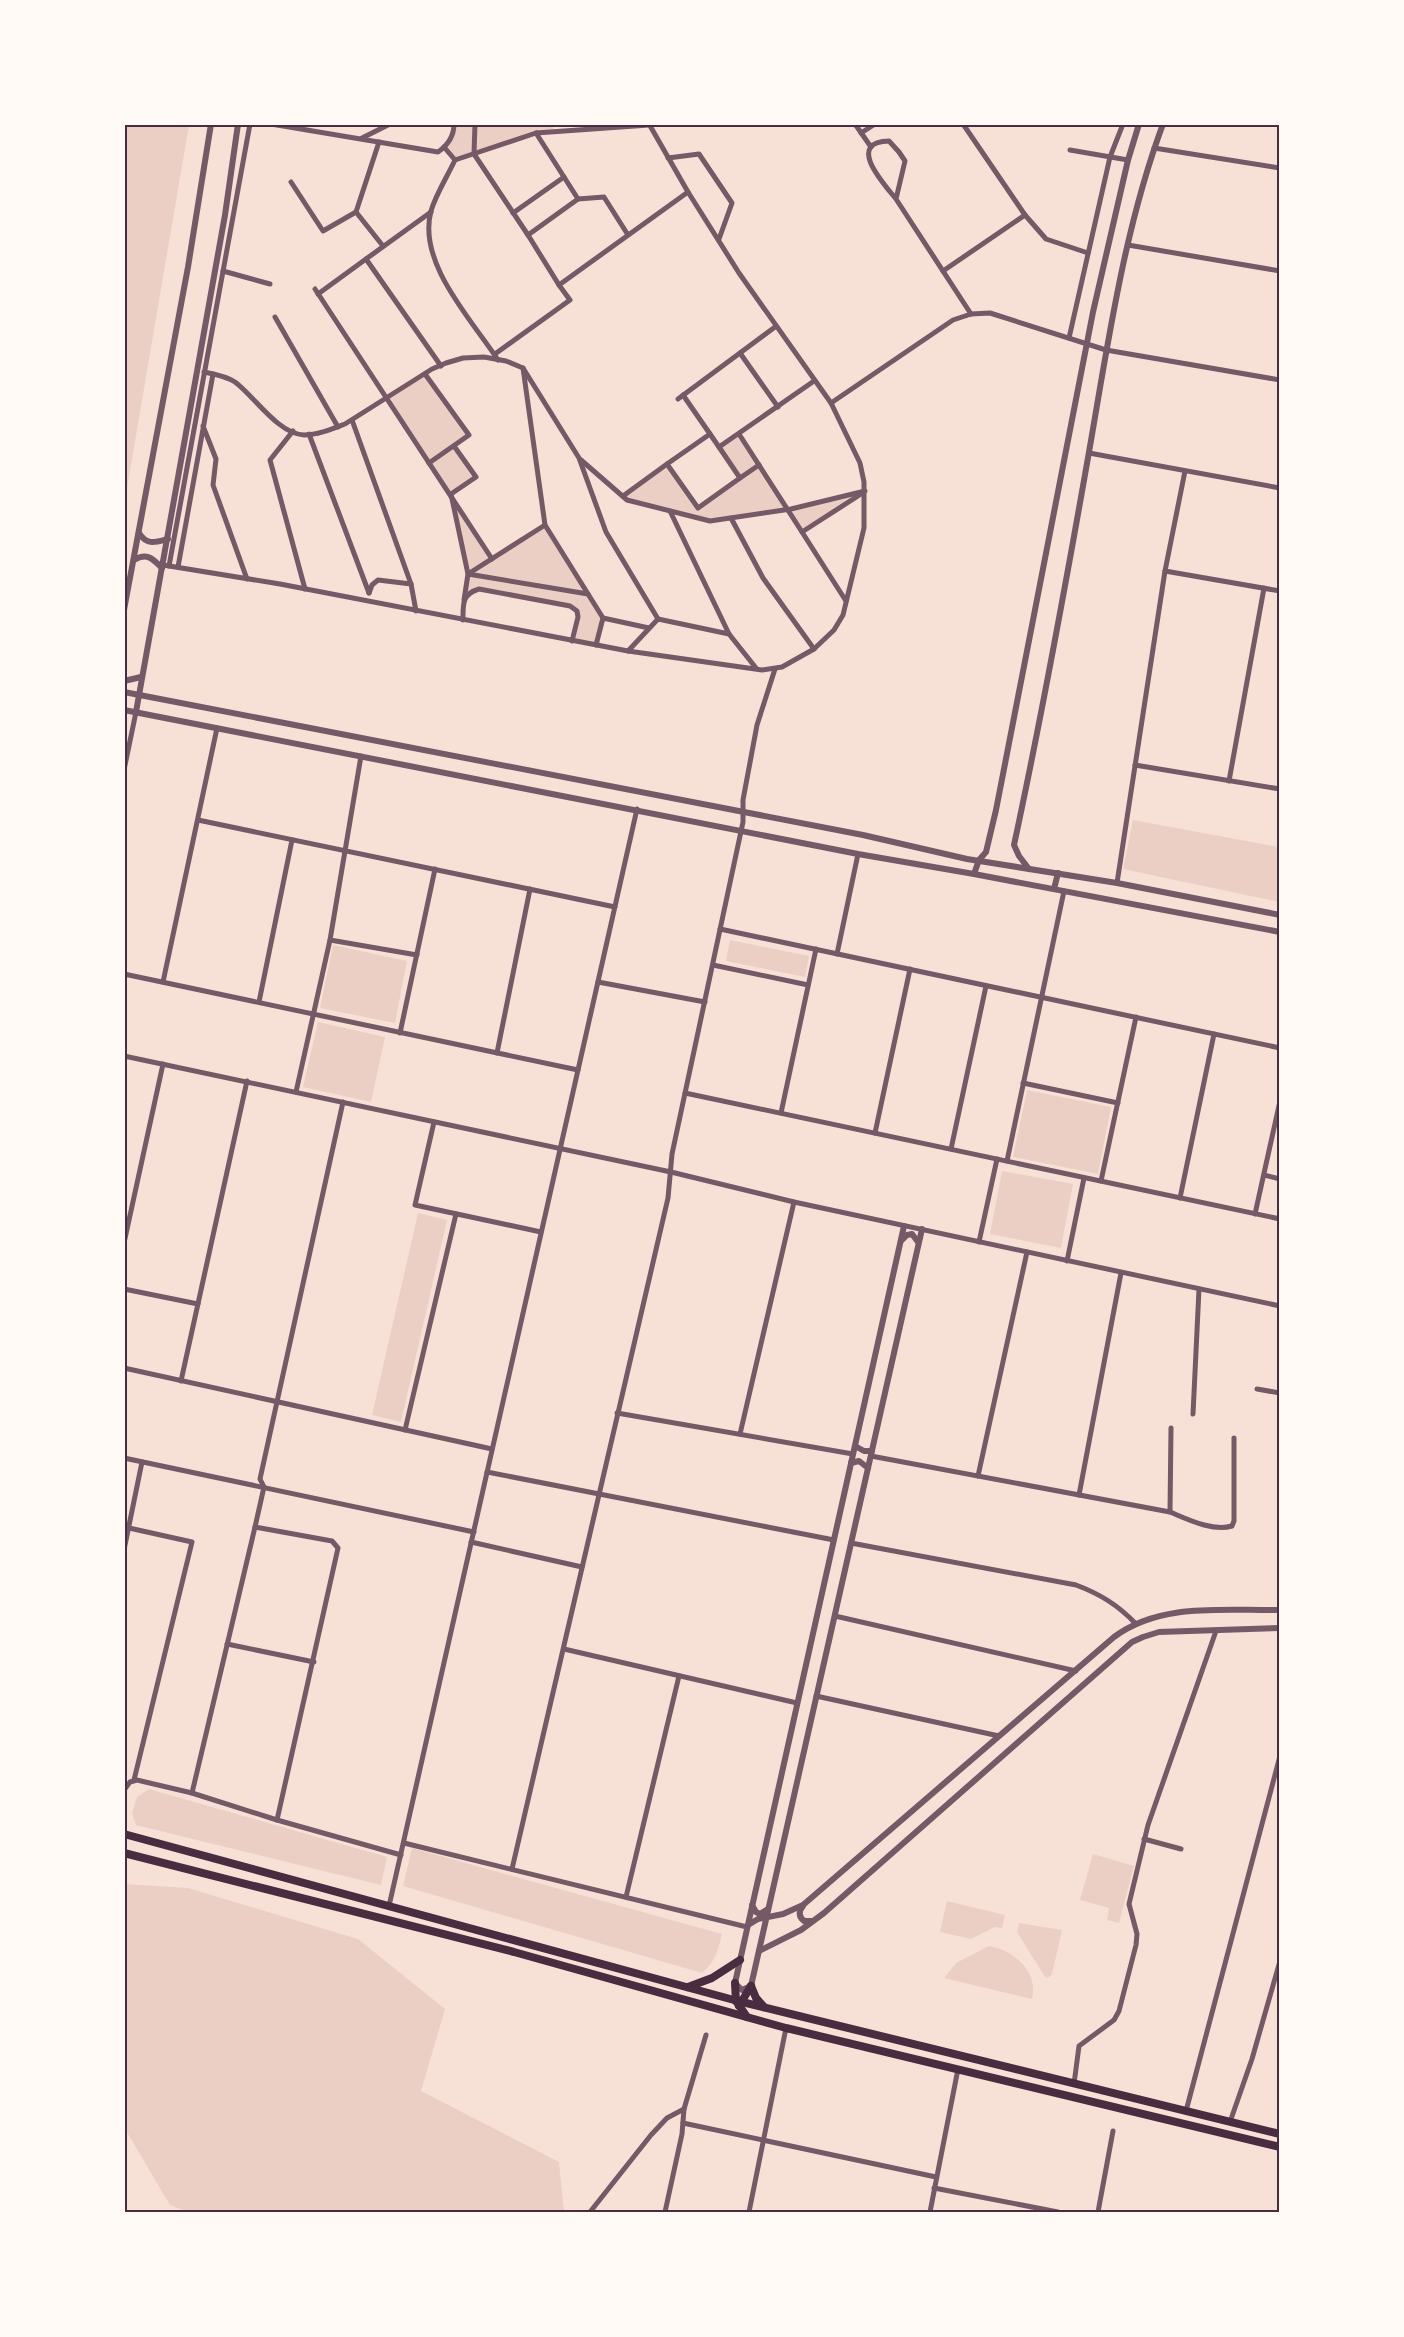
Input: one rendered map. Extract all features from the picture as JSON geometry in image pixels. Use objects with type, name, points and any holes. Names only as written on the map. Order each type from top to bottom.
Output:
[{"type":"main road","points":[[124,1834],[686,1987],[736,2005],[747,2015],[786,2028],[1280,2147]]},
{"type":"main road","points":[[124,1853],[514,1952],[736,2005],[765,2008],[1280,2134]]},
{"type":"main road","points":[[686,1987],[712,1978],[740,1960]]},
{"type":"main road","points":[[735,1983],[736,2005]]},
{"type":"main road","points":[[736,2005],[751,1986],[756,1998],[765,2008]]},
{"type":"main road","points":[[747,2015],[746,2008],[752,2005]]},
{"type":"street","points":[[124,609],[187,277],[211,124]]},
{"type":"street","points":[[165,566],[225,215],[238,124]]},
{"type":"street","points":[[124,770],[204,372],[250,124]]},
{"type":"street","points":[[271,124],[438,152],[448,145],[454,131],[453,124]]},
{"type":"street","points":[[360,139],[390,124]]},
{"type":"street","points":[[475,124],[474,154],[570,300],[497,357]]},
{"type":"street","points":[[551,124],[556,132]]},
{"type":"street","points":[[855,124],[871,147]]},
{"type":"street","points":[[861,133],[875,124]]},
{"type":"street","points":[[963,124],[1025,215],[1046,238],[1088,253]]},
{"type":"street","points":[[1069,338],[1110,157],[1123,124]]},
{"type":"street","points":[[974,874],[979,860],[986,852],[996,810],[1093,312],[1128,160],[1139,124]]},
{"type":"street","points":[[1029,869],[1014,845],[1089,453],[1106,350],[1128,245],[1154,148],[1163,124]]},
{"type":"street","points":[[134,560],[141,556],[148,557],[165,566],[305,589],[628,651],[756,668],[775,669],[814,649],[834,630],[843,615],[864,528],[865,491],[860,464],[831,403],[775,327],[688,192],[649,125],[536,133],[455,160],[431,212],[429,241],[443,281],[497,357]]},
{"type":"street","points":[[536,133],[578,199]]},
{"type":"street","points":[[896,199],[905,161],[889,141],[878,142],[871,147],[868,154],[870,165],[896,199],[971,314]]},
{"type":"street","points":[[291,182],[323,231],[356,212],[379,142]]},
{"type":"street","points":[[444,147],[455,160]]},
{"type":"street","points":[[1154,148],[1280,168]]},
{"type":"street","points":[[1070,150],[1128,160]]},
{"type":"street","points":[[668,158],[699,154],[732,203],[719,239]]},
{"type":"street","points":[[513,213],[564,177]]},
{"type":"street","points":[[559,285],[688,192]]},
{"type":"street","points":[[528,235],[578,199],[604,197],[628,235]]},
{"type":"street","points":[[356,212],[383,246]]},
{"type":"street","points":[[431,212],[316,292],[492,559]]},
{"type":"street","points":[[943,271],[1025,215]]},
{"type":"street","points":[[1128,245],[1280,271]]},
{"type":"street","points":[[366,259],[441,366]]},
{"type":"street","points":[[223,271],[270,284]]},
{"type":"street","points":[[831,403],[953,320],[971,314],[990,313],[1106,350],[1280,380]]},
{"type":"street","points":[[275,317],[338,427]]},
{"type":"street","points":[[740,478],[710,434],[680,397],[775,327]]},
{"type":"street","points":[[740,352],[778,406]]},
{"type":"street","points":[[204,372],[234,382],[277,424],[302,435],[338,427],[425,374],[463,358],[497,357],[523,368],[579,458],[606,532],[658,620],[729,634]]},
{"type":"street","points":[[523,368],[545,525],[603,618],[650,628]]},
{"type":"street","points":[[178,567],[213,374]]},
{"type":"street","points":[[425,374],[469,435],[429,463]]},
{"type":"street","points":[[719,447],[814,381]]},
{"type":"street","points":[[352,420],[411,584],[416,610]]},
{"type":"street","points":[[203,424],[216,459],[213,485],[247,579]]},
{"type":"street","points":[[293,431],[270,460],[305,589]]},
{"type":"street","points":[[309,434],[369,593]]},
{"type":"street","points":[[623,496],[710,434]]},
{"type":"street","points":[[739,434],[846,601]]},
{"type":"street","points":[[451,494],[476,477],[454,446]]},
{"type":"street","points":[[1089,453],[1280,488]]},
{"type":"street","points":[[579,458],[627,500],[706,520],[788,510],[865,491]]},
{"type":"street","points":[[667,464],[706,520]]},
{"type":"street","points":[[698,508],[759,465]]},
{"type":"street","points":[[1117,883],[1165,571],[1185,471]]},
{"type":"street","points":[[802,532],[865,491]]},
{"type":"street","points":[[451,494],[468,574],[463,620]]},
{"type":"street","points":[[670,511],[729,634],[756,668]]},
{"type":"street","points":[[731,518],[763,578],[814,649]]},
{"type":"street","points":[[468,574],[545,525]]},
{"type":"street","points":[[139,533],[150,542],[168,539]]},
{"type":"street","points":[[1165,571],[1280,591]]},
{"type":"street","points":[[468,574],[588,594]]},
{"type":"street","points":[[367,601],[372,585],[378,580],[411,584]]},
{"type":"street","points":[[1229,781],[1264,588]]},
{"type":"street","points":[[464,600],[470,592],[479,589],[570,606],[577,611],[578,617],[572,640]]},
{"type":"street","points":[[596,645],[603,618]]},
{"type":"street","points":[[628,651],[658,620]]},
{"type":"street","points":[[512,1869],[668,1198],[672,1154],[741,830],[744,813],[743,800],[757,725],[775,669]]},
{"type":"street","points":[[124,681],[141,677]]},
{"type":"street","points":[[124,692],[979,860],[1117,883],[1280,915]]},
{"type":"street","points":[[124,710],[858,854],[1280,932]]},
{"type":"street","points":[[163,982],[217,728]]},
{"type":"street","points":[[296,1092],[330,940],[361,756]]},
{"type":"street","points":[[1135,765],[1280,789]]},
{"type":"street","points":[[389,1906],[637,809]]},
{"type":"street","points":[[198,820],[615,907]]},
{"type":"street","points":[[259,1002],[292,840]]},
{"type":"street","points":[[837,954],[858,854]]},
{"type":"street","points":[[400,1033],[435,869]]},
{"type":"street","points":[[1054,889],[1058,873]]},
{"type":"street","points":[[497,1053],[530,889]]},
{"type":"street","points":[[1006,1161],[1064,891]]},
{"type":"street","points":[[720,929],[1279,1048],[1280,1042]]},
{"type":"street","points":[[330,940],[417,955]]},
{"type":"street","points":[[781,1113],[816,949]]},
{"type":"street","points":[[713,965],[808,985]]},
{"type":"street","points":[[875,1133],[910,969]]},
{"type":"street","points":[[124,974],[578,1070]]},
{"type":"street","points":[[598,982],[705,1002]]},
{"type":"street","points":[[951,1149],[986,986]]},
{"type":"street","points":[[1101,1181],[1136,1017]]},
{"type":"street","points":[[1180,1198],[1215,1034]]},
{"type":"street","points":[[124,1056],[671,1172],[794,1202],[1280,1306]]},
{"type":"street","points":[[124,1243],[163,1064]]},
{"type":"street","points":[[181,1381],[247,1082]]},
{"type":"street","points":[[1023,1083],[1118,1103]]},
{"type":"street","points":[[685,1093],[1280,1219]]},
{"type":"street","points":[[1255,1214],[1280,1101]]},
{"type":"street","points":[[192,1793],[264,1487],[260,1479],[343,1102]]},
{"type":"street","points":[[434,1122],[415,1204],[541,1232]]},
{"type":"street","points":[[979,1242],[997,1159]]},
{"type":"street","points":[[1264,1175],[1280,1179]]},
{"type":"street","points":[[1067,1261],[1084,1178]]},
{"type":"street","points":[[740,1434],[794,1202]]},
{"type":"street","points":[[405,1430],[456,1214]]},
{"type":"street","points":[[904,1226],[747,1926],[735,1983],[742,1990],[751,1986],[922,1229]]},
{"type":"street","points":[[900,1241],[904,1236],[912,1234],[917,1238],[918,1245]]},
{"type":"street","points":[[978,1476],[1027,1252]]},
{"type":"street","points":[[1079,1495],[1121,1273]]},
{"type":"street","points":[[124,1289],[198,1304]]},
{"type":"street","points":[[1193,1414],[1199,1289]]},
{"type":"street","points":[[124,1368],[492,1449]]},
{"type":"street","points":[[1257,1389],[1280,1393]]},
{"type":"street","points":[[617,1413],[853,1454]]},
{"type":"street","points":[[1170,1512],[1171,1428]]},
{"type":"street","points":[[855,1446],[871,1454],[1170,1512],[1219,1527],[1232,1526],[1234,1521],[1234,1438]]},
{"type":"street","points":[[124,1458],[474,1532]]},
{"type":"street","points":[[851,1463],[859,1461],[868,1467]]},
{"type":"street","points":[[124,1550],[142,1462]]},
{"type":"street","points":[[487,1472],[834,1540]]},
{"type":"street","points":[[255,1527],[332,1541],[338,1553],[277,1820]]},
{"type":"street","points":[[125,1787],[134,1780],[192,1542],[129,1528]]},
{"type":"street","points":[[471,1542],[582,1567]]},
{"type":"street","points":[[851,1543],[1076,1585],[1112,1602],[1136,1624],[1143,1637]]},
{"type":"street","points":[[747,1926],[755,1920],[790,1912],[803,1905],[1114,1637],[1136,1624],[1170,1612],[1280,1610]]},
{"type":"street","points":[[835,1616],[1076,1671]]},
{"type":"street","points":[[759,1951],[774,1945],[813,1921],[1132,1642],[1159,1632],[1280,1628]]},
{"type":"street","points":[[1074,2084],[1079,2046],[1087,2038],[1107,2027],[1119,2011],[1136,1945],[1137,1934],[1129,1904],[1144,1839],[1216,1630]]},
{"type":"street","points":[[226,1644],[314,1662]]},
{"type":"street","points":[[564,1649],[797,1703]]},
{"type":"street","points":[[626,1897],[679,1676]]},
{"type":"street","points":[[816,1696],[999,1736]]},
{"type":"street","points":[[1186,2111],[1280,1756]]},
{"type":"street","points":[[134,1780],[192,1793],[401,1855]]},
{"type":"street","points":[[1144,1839],[1181,1849]]},
{"type":"street","points":[[404,1843],[747,1926]]},
{"type":"street","points":[[752,1904],[756,1912],[760,1914],[767,1911],[769,1907]]},
{"type":"street","points":[[803,1905],[800,1917],[807,1922],[813,1921]]},
{"type":"street","points":[[769,1907],[778,1915]]},
{"type":"street","points":[[755,1920],[763,1924],[764,1929]]},
{"type":"street","points":[[1230,2122],[1252,2059],[1280,1961]]},
{"type":"street","points":[[749,2212],[786,2028]]},
{"type":"street","points":[[665,2212],[684,2109],[706,2035]]},
{"type":"street","points":[[930,2212],[958,2069]]},
{"type":"street","points":[[590,2212],[651,2135],[667,2118],[684,2109]]},
{"type":"street","points":[[683,2123],[936,2177]]},
{"type":"street","points":[[1098,2212],[1113,2131]]},
{"type":"street","points":[[934,2188],[1058,2212]]},
{"type":"street","points":[[1015,2212],[1016,2204]]},
{"type":"shaded area","points":[[124,125],[189,125],[125,500]]},
{"type":"shaded area","points":[[454,125],[551,125],[556,131],[536,133],[455,160],[444,147],[448,144]]},
{"type":"shaded area","points":[[425,374],[469,435],[454,446],[476,477],[451,494],[387,399]]},
{"type":"shaded area","points":[[739,434],[788,510],[865,491],[802,532],[787,510],[706,520],[623,496],[667,464],[697,507],[740,478],[719,447]]},
{"type":"shaded area","points":[[451,494],[492,559],[545,525],[603,618],[596,645],[572,641],[577,611],[570,606],[479,589],[464,600],[468,574]]},
{"type":"shaded area","points":[[1133,820],[1279,847],[1279,902],[1123,869]]},
{"type":"shaded area","points":[[730,940],[809,956],[805,977],[726,961]]},
{"type":"shaded area","points":[[333,945],[407,961],[395,1023],[320,1008]]},
{"type":"shaded area","points":[[318,1022],[385,1037],[371,1102],[303,1087]]},
{"type":"shaded area","points":[[1027,1090],[1111,1107],[1098,1174],[1013,1157]]},
{"type":"shaded area","points":[[1002,1171],[1073,1184],[1061,1248],[990,1234]]},
{"type":"shaded area","points":[[418,1213],[447,1220],[401,1422],[372,1415]]},
{"type":"shaded area","points":[[149,1789],[387,1857],[381,1885],[136,1825],[132,1813],[137,1797]]},
{"type":"shaded area","points":[[412,1848],[722,1934],[717,1951],[710,1965],[702,1973],[403,1886]]},
{"type":"shaded area","points":[[1093,1854],[1134,1866],[1119,1923],[1107,1920],[1109,1908],[1080,1900]]},
{"type":"shaded area","points":[[125,1884],[188,1888],[358,1939],[445,2009],[421,2091],[559,2162],[564,2212],[188,2212],[170,2205],[125,2129]]},
{"type":"shaded area","points":[[947,1901],[1005,1915],[1002,1928],[995,1927],[971,1939],[940,1932]]},
{"type":"shaded area","points":[[1019,1923],[1062,1930],[1052,1974],[1048,1978],[1045,1977],[1017,1932]]},
{"type":"shaded area","points":[[989,1946],[1007,1952],[1022,1963],[1032,1979],[1032,1999],[944,1978],[956,1963]]}]
